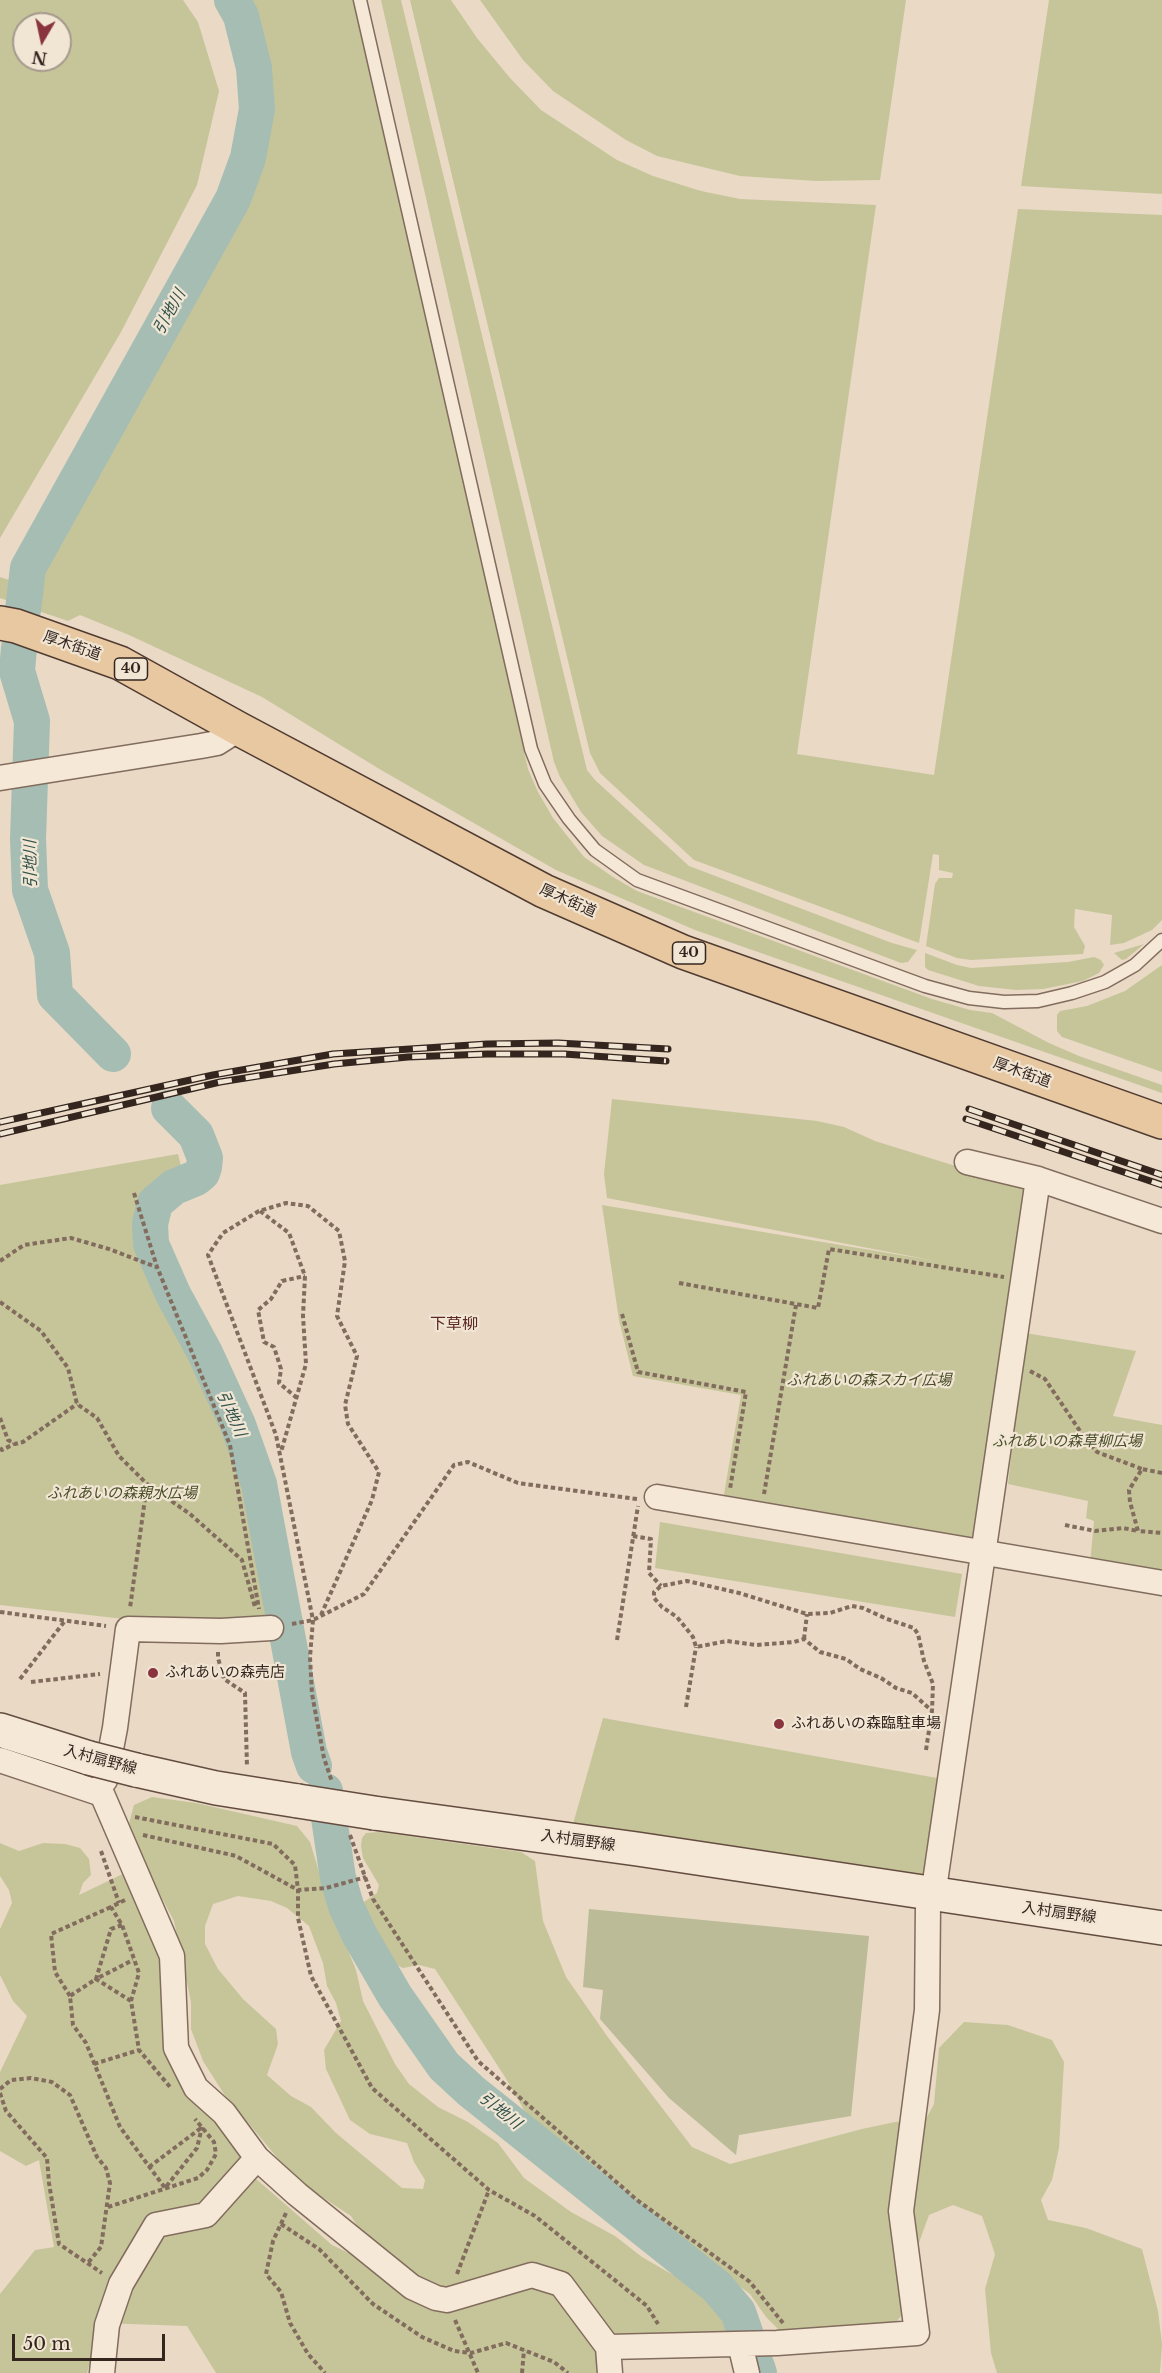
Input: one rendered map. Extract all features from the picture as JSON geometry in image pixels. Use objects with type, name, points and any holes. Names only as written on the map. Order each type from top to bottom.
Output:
[{"type":"main road","name":"厚木街道","points":[[0,623],[16,626],[120,663],[544,891],[683,952],[1162,1122]]},
{"type":"street","points":[[7,777],[66,770],[217,743],[239,729]]},
{"type":"street","points":[[967,1162],[1038,1179],[1162,1221]]},
{"type":"street","points":[[608,2348],[785,2342],[917,2333],[901,2211],[927,2010],[928,1905],[933,1894],[1038,1179]]},
{"type":"street","points":[[657,1497],[1162,1583]]},
{"type":"street","points":[[266,1628],[221,1631],[128,1629],[115,1728],[110,1812],[172,1956],[176,2048],[196,2088],[224,2113],[256,2158],[412,2287],[436,2298],[447,2300],[532,2275],[561,2284],[608,2348],[610,2373]]},
{"type":"street","name":"入村扇野線","points":[[0,1730],[136,1770],[216,1788],[298,1801],[361,1821],[637,1849],[1162,1928]]},
{"type":"street","points":[[0,1760],[110,1812]]},
{"type":"street","points":[[102,2373],[108,2325],[121,2284],[156,2225],[206,2215],[256,2158]]},
{"type":"street","points":[[740,2344],[747,2373]]},
{"type":"lane","points":[[360,0],[531,749],[545,784],[588,842],[595,850],[637,880],[925,986],[969,998],[1004,1002],[1038,1001],[1072,993],[1105,982],[1135,965],[1162,940]]},
{"type":"path","points":[[135,1194],[157,1267],[230,1445],[266,1628]]},
{"type":"path","points":[[321,1615],[372,1500],[379,1472],[348,1424],[345,1405],[357,1356],[337,1316],[345,1261],[339,1231],[308,1206],[286,1203],[259,1211],[222,1233],[208,1255],[276,1435],[313,1620],[310,1657],[312,1694],[324,1758],[334,1789]]},
{"type":"path","points":[[259,1211],[289,1233],[305,1276],[303,1316],[306,1364],[280,1455]]},
{"type":"path","points":[[0,1261],[24,1245],[71,1238],[157,1267]]},
{"type":"path","points":[[679,1283],[818,1308],[829,1249],[1008,1277]]},
{"type":"path","points":[[297,1398],[279,1383],[281,1369],[274,1347],[264,1342],[258,1310],[272,1299],[282,1281],[305,1276]]},
{"type":"path","points":[[0,1302],[41,1331],[68,1368],[77,1404],[97,1418],[119,1456],[147,1484],[190,1514],[242,1560],[266,1628]]},
{"type":"path","points":[[763,1499],[795,1305]]},
{"type":"path","points":[[622,1314],[638,1372],[746,1392],[729,1494]]},
{"type":"path","points":[[1011,1364],[1045,1379],[1086,1440],[1097,1452],[1142,1469],[1162,1473]]},
{"type":"path","points":[[0,1448],[2,1450],[23,1442],[77,1404]]},
{"type":"path","points":[[0,1418],[8,1440],[15,1444]]},
{"type":"path","points":[[305,1622],[364,1594],[454,1465],[468,1462],[518,1483],[639,1500],[617,1640]]},
{"type":"path","points":[[1138,1531],[1129,1490],[1142,1469]]},
{"type":"path","points":[[0,1612],[128,1629],[147,1484]]},
{"type":"path","points":[[1065,1525],[1095,1531],[1123,1528],[1162,1533]]},
{"type":"path","points":[[633,1536],[651,1539],[649,1573],[661,1586]]},
{"type":"path","points":[[686,1707],[696,1647],[693,1637],[677,1617],[662,1607],[654,1598],[654,1592],[661,1586],[687,1581],[739,1593],[807,1614],[830,1613],[852,1606],[914,1628],[918,1634],[924,1661],[933,1684],[932,1711],[926,1749]]},
{"type":"path","points":[[804,1639],[807,1614]]},
{"type":"path","points":[[20,1679],[64,1622]]},
{"type":"path","points":[[221,1631],[218,1658],[224,1678],[245,1692],[247,1770]]},
{"type":"path","points":[[696,1647],[728,1641],[756,1645],[795,1642],[804,1639]]},
{"type":"path","points":[[804,1639],[820,1652],[846,1659],[896,1688],[912,1693],[932,1711]]},
{"type":"path","points":[[31,1682],[106,1674],[122,1675]]},
{"type":"path","points":[[110,1812],[236,1856],[298,1890],[326,1888],[364,1878]]},
{"type":"path","points":[[110,1812],[273,1844],[295,1865],[298,1918],[311,1977],[372,2088],[489,2190],[535,2216],[647,2306],[658,2325]]},
{"type":"path","points":[[361,1821],[364,1878],[373,1899],[478,2061],[637,2200],[750,2282],[786,2326],[785,2342]]},
{"type":"path","points":[[98,1845],[119,1903]]},
{"type":"path","points":[[111,1907],[51,1934],[55,1972],[70,1996],[73,2025],[86,2043],[120,2127],[149,2167],[165,2188],[197,2148],[202,2127],[149,2167]]},
{"type":"path","points":[[96,1979],[111,1929],[122,1925]]},
{"type":"path","points":[[70,1996],[96,1979],[133,1960]]},
{"type":"path","points":[[96,1979],[131,2001]]},
{"type":"path","points":[[94,2064],[139,2050]]},
{"type":"path","points":[[31,2078],[52,2082],[70,2096],[97,2157],[106,2168],[110,2183],[101,2247],[87,2264],[59,2244],[47,2158],[6,2111],[0,2091],[11,2080],[31,2078]]},
{"type":"path","points":[[108,2207],[158,2190]]},
{"type":"path","points":[[478,2373],[447,2300],[489,2190]]},
{"type":"path","points":[[281,2223],[273,2241],[266,2274],[281,2292],[290,2323],[308,2354],[325,2373]]},
{"type":"path","points":[[522,2373],[524,2350]]},
{"type":"green space","points":[[0,0],[183,0],[198,22],[219,91],[197,185],[121,332],[0,538]]},
{"type":"green space","points":[[238,0],[355,0],[528,769],[553,818],[584,857],[637,891],[932,999],[970,1010],[992,1013],[1079,1056],[1162,1085],[1162,1093],[695,930],[556,870],[381,770],[262,697],[129,635],[80,615],[68,621],[0,598],[0,577],[21,584],[99,470],[159,357],[249,168],[260,137],[265,86],[263,61]]},
{"type":"green space","points":[[381,0],[401,0],[587,770],[689,866],[892,943],[917,950],[908,962],[901,963],[644,865],[602,836],[581,812],[560,777],[554,762]]},
{"type":"green space","points":[[410,0],[451,0],[477,38],[510,78],[541,110],[617,160],[653,176],[701,191],[740,199],[876,205],[797,754],[934,775],[1018,209],[1162,215],[1162,920],[1152,930],[1124,943],[1110,945],[1112,915],[1075,909],[1074,927],[1085,946],[1083,954],[971,960],[957,958],[926,946],[935,884],[939,878],[952,878],[953,873],[939,870],[939,855],[933,854],[919,943],[694,860],[600,773],[590,753]]},
{"type":"green space","points":[[480,0],[906,0],[880,180],[816,181],[740,176],[657,156],[626,140],[553,91],[523,60]]},
{"type":"green space","points":[[1049,0],[1162,0],[1162,194],[1021,186]]},
{"type":"green space","points":[[1144,944],[1126,959],[1122,960],[1114,953]]},
{"type":"green space","points":[[925,953],[971,968],[1068,962],[1094,957],[1101,960],[1104,965],[1099,973],[1083,981],[1043,989],[1016,990],[979,986],[928,970],[925,967]]},
{"type":"green space","points":[[1162,965],[1162,1072],[1062,1037],[1057,1031],[1057,1015],[1060,1011],[1087,1006],[1125,991]]},
{"type":"green space","name":"ふれあいの森スカイ広場","points":[[612,1099],[817,1121],[844,1127],[875,1141],[1020,1186],[1027,1194],[978,1533],[963,1542],[723,1500],[741,1395],[633,1376],[619,1320],[602,1205],[936,1261],[607,1198],[604,1174]]},
{"type":"green space","name":"ふれあいの森親水広場","points":[[178,1154],[182,1170],[164,1220],[164,1260],[241,1460],[272,1619],[142,1621],[0,1605],[0,1185]]},
{"type":"green space","name":"ふれあいの森草柳広場","points":[[1025,1333],[1136,1351],[1113,1416],[1162,1425],[1162,1575],[1090,1564],[1094,1521],[1086,1518],[1088,1501],[1008,1484]]},
{"type":"green space","points":[[660,1522],[962,1574],[955,1617],[655,1568]]},
{"type":"green space","points":[[603,1718],[937,1778],[924,1877],[573,1824]]},
{"type":"green space","points":[[152,1797],[196,1803],[297,1826],[310,1842],[328,1901],[356,1970],[363,2001],[395,2064],[409,2084],[438,2107],[468,2122],[498,2143],[524,2178],[571,2212],[615,2236],[642,2257],[682,2280],[712,2301],[727,2315],[735,2333],[633,2343],[607,2329],[617,2373],[216,2373],[187,2326],[101,2323],[87,2373],[0,2373],[0,2294],[35,2250],[54,2247],[39,2160],[26,2166],[0,2151],[0,2072],[27,2016],[13,2001],[0,1975],[0,1929],[12,1903],[9,1890],[0,1876],[0,1843],[19,1851],[43,1843],[65,1844],[80,1848],[89,1859],[91,1875],[83,1883],[79,1895],[129,1871],[164,1954],[164,2021],[255,2178],[332,2245],[353,2255],[363,2254],[369,2245],[351,2216],[310,2189],[280,2161],[224,2094],[203,2061],[191,2029],[191,2002],[174,1921],[133,1843],[129,1823],[134,1805]],"holes":[[[238,1896],[271,1901],[287,1908],[309,1926],[323,1963],[327,1986],[336,2003],[341,2021],[324,2050],[326,2069],[350,2120],[370,2134],[407,2143],[414,2162],[425,2180],[423,2189],[402,2188],[336,2133],[311,2107],[291,2096],[267,2075],[278,2044],[276,2029],[243,1999],[218,1969],[205,1944],[205,1926],[213,1904]]]},
{"type":"green space","points":[[379,1832],[521,1852],[535,1861],[543,1921],[566,1977],[607,2036],[692,2147],[730,2164],[862,2129],[895,2122],[926,2119],[934,2104],[939,2048],[964,2022],[1008,2025],[1052,2040],[1064,2062],[1059,2148],[1052,2180],[1041,2200],[1048,2220],[1086,2228],[1142,2249],[1158,2311],[1162,2344],[1160,2373],[997,2373],[991,2353],[985,2289],[995,2254],[982,2216],[953,2205],[929,2215],[911,2265],[905,2312],[891,2327],[781,2332],[766,2317],[750,2294],[598,2183],[531,2122],[505,2077],[435,1969],[419,1965],[403,1968],[384,1959],[364,1919],[362,1910],[364,1902],[377,1893],[379,1885],[363,1858],[362,1838],[366,1833]]},
{"type":"green space","points":[[589,1909],[869,1936],[851,2116],[739,2135],[736,2155],[669,2098],[600,2019],[603,1990],[583,1987]]},
{"type":"waterway","name":"引地川","points":[[23,610],[28,568],[233,199],[248,158],[257,109],[254,68],[241,16],[232,0]]},
{"type":"waterway","name":"引地川","points":[[19,648],[17,671],[32,721],[28,839],[30,890],[52,953],[55,995],[113,1054]]},
{"type":"waterway","name":"引地川","points":[[169,1108],[196,1135],[205,1158],[204,1167],[202,1173],[196,1178],[174,1187],[155,1203],[150,1224],[151,1244],[173,1294],[205,1353],[238,1425],[259,1484],[309,1752],[314,1766]]},
{"type":"waterway","name":"引地川","points":[[325,1791],[338,1878],[346,1906],[359,1934],[395,1996],[444,2066],[471,2091],[717,2287],[738,2312],[759,2373]]},
{"type":"railway","points":[[0,1122],[213,1075],[333,1054],[487,1044],[558,1043],[668,1049]]},
{"type":"railway","points":[[0,1134],[220,1082],[334,1064],[408,1057],[487,1054],[564,1054],[666,1061]]},
{"type":"railway","points":[[969,1109],[1162,1175]]},
{"type":"railway","points":[[966,1119],[1162,1185]]},
{"type":"place","name":"ふれあいの森売店","points":[[153,1673]]},
{"type":"place","name":"ふれあいの森臨駐車場","points":[[779,1724]]},
{"type":"district","name":"下草柳","points":[[454,1324]]}]
